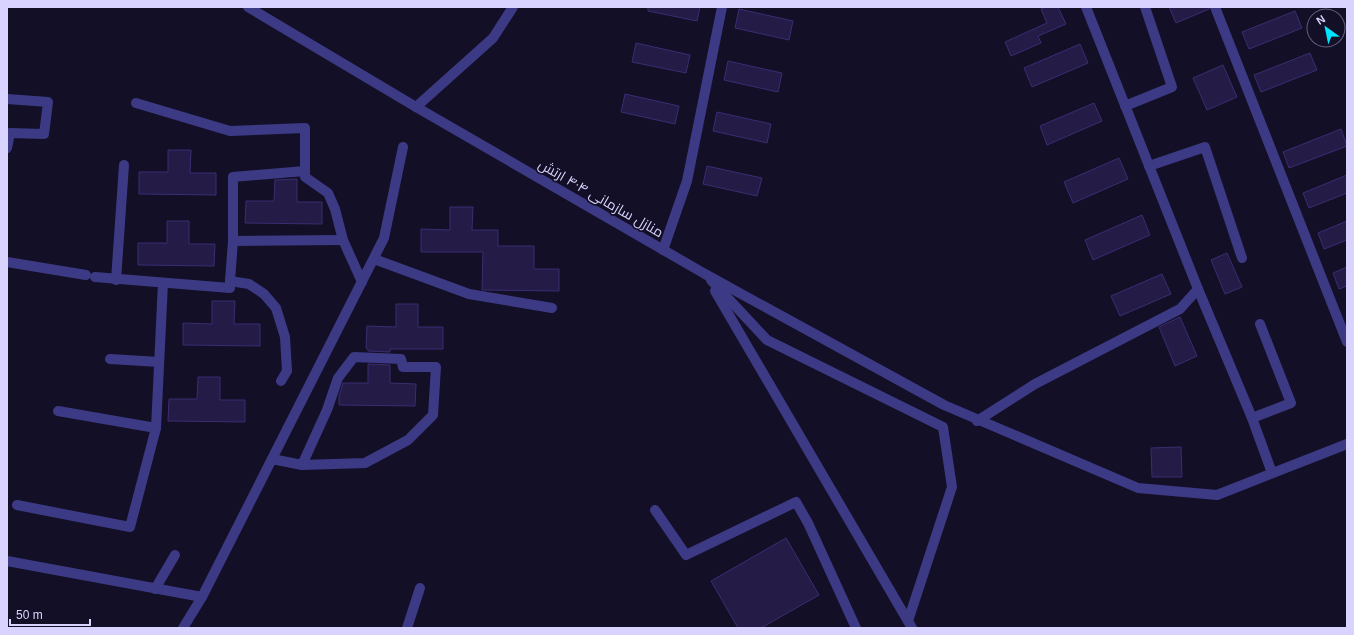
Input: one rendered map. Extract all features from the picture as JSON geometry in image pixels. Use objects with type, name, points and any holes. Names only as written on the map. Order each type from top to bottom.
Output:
[{"type":"street","name":"منازل سازمانی ۴۰۴ ارتش","points":[[248,7],[416,107],[663,250],[944,406],[1138,488],[1217,495],[1347,444]]},
{"type":"street","points":[[416,107],[492,38],[513,7]]},
{"type":"street","points":[[663,250],[687,181],[722,7]]},
{"type":"street","points":[[1086,7],[1198,289],[1252,418],[1272,473]]},
{"type":"street","points":[[1125,106],[1172,87],[1145,7]]},
{"type":"street","points":[[1215,7],[1347,342]]},
{"type":"street","points":[[7,99],[48,102],[44,134],[10,133],[7,148]]},
{"type":"street","points":[[136,103],[230,131],[305,128],[305,177],[328,193],[335,209],[342,240],[362,282]]},
{"type":"street","points":[[183,628],[202,597],[384,238],[403,147]]},
{"type":"street","points":[[1149,166],[1205,147],[1242,258]]},
{"type":"street","points":[[116,280],[124,165]]},
{"type":"street","points":[[7,262],[116,280],[230,288],[233,241],[233,177],[305,171]]},
{"type":"street","points":[[233,241],[342,240]]},
{"type":"street","points":[[374,259],[469,294],[552,308]]},
{"type":"street","points":[[705,274],[767,340],[942,427],[952,487],[910,624]]},
{"type":"street","points":[[705,274],[910,624]]},
{"type":"street","points":[[230,281],[249,284],[264,294],[276,308],[285,337],[287,371],[281,381]]},
{"type":"street","points":[[17,505],[130,527],[156,428],[163,283]]},
{"type":"street","points":[[977,421],[1035,384],[1180,309],[1198,289]]},
{"type":"street","points":[[1252,418],[1291,403],[1260,324]]},
{"type":"street","points":[[272,459],[302,465],[365,463],[408,440],[433,415],[436,367],[403,366],[401,359],[354,357],[338,378],[327,410],[302,465]]},
{"type":"street","points":[[110,359],[159,362]]},
{"type":"street","points":[[58,411],[156,428]]},
{"type":"street","points":[[655,510],[686,555],[796,502],[808,523],[856,628]]},
{"type":"street","points":[[155,589],[175,555]]},
{"type":"street","points":[[7,562],[202,597]]},
{"type":"street","points":[[407,628],[420,588]]},
{"type":"building","points":[[648,7],[700,7],[697,21],[648,11]]},
{"type":"building","points":[[1046,7],[1058,7],[1066,24],[1038,36],[1041,43],[1011,56],[1005,42],[1047,23],[1041,9]]},
{"type":"building","points":[[1169,7],[1209,7],[1209,9],[1176,23]]},
{"type":"building","points":[[739,9],[793,21],[789,40],[735,28]]},
{"type":"building","points":[[1295,11],[1302,28],[1249,49],[1242,32]]},
{"type":"building","points":[[636,43],[690,55],[686,73],[632,62]]},
{"type":"building","points":[[1080,44],[1088,63],[1032,87],[1024,68]]},
{"type":"building","points":[[1310,53],[1317,70],[1261,92],[1254,75]]},
{"type":"building","points":[[728,61],[782,73],[778,92],[724,80]]},
{"type":"building","points":[[1223,65],[1237,97],[1207,110],[1193,78]]},
{"type":"building","points":[[625,94],[679,106],[675,124],[621,112]]},
{"type":"building","points":[[1094,103],[1102,121],[1047,145],[1040,126]]},
{"type":"building","points":[[717,112],[771,124],[767,143],[713,131]]},
{"type":"building","points":[[1341,129],[1347,146],[1289,168],[1283,152]]},
{"type":"building","points":[[168,150],[191,150],[190,173],[216,173],[216,195],[139,194],[139,172],[168,172]]},
{"type":"building","points":[[1119,158],[1128,179],[1073,203],[1064,182]]},
{"type":"building","points":[[707,166],[762,178],[757,196],[703,184]]},
{"type":"building","points":[[1347,175],[1347,193],[1309,208],[1303,193]]},
{"type":"building","points":[[297,179],[297,202],[322,202],[322,224],[245,223],[246,201],[274,201],[275,180]]},
{"type":"building","points":[[450,207],[473,207],[472,230],[498,230],[498,246],[534,246],[534,269],[559,269],[559,291],[482,290],[483,252],[421,252],[421,229],[450,230]]},
{"type":"building","points":[[1142,215],[1150,235],[1093,260],[1085,240]]},
{"type":"building","points":[[167,221],[189,221],[189,244],[215,244],[214,266],[138,265],[138,243],[167,243]]},
{"type":"building","points":[[1347,221],[1347,240],[1324,249],[1318,233]]},
{"type":"building","points":[[1227,253],[1242,287],[1225,294],[1211,260]]},
{"type":"building","points":[[1347,267],[1347,286],[1339,289],[1333,273]]},
{"type":"building","points":[[1162,274],[1171,294],[1120,316],[1111,296]]},
{"type":"building","points":[[212,301],[235,301],[234,324],[260,324],[260,346],[183,345],[183,323],[212,324]]},
{"type":"building","points":[[396,304],[418,304],[418,327],[443,327],[443,349],[390,349],[390,352],[368,351],[366,348],[367,326],[396,327]]},
{"type":"building","points":[[1180,317],[1197,356],[1175,366],[1159,327]]},
{"type":"building","points":[[368,364],[390,365],[390,383],[416,384],[415,406],[339,405],[339,396],[343,383],[368,383]]},
{"type":"building","points":[[198,377],[220,377],[220,400],[245,400],[245,422],[168,421],[169,399],[197,399]]},
{"type":"building","points":[[1181,447],[1182,477],[1152,477],[1151,448]]},
{"type":"building","points":[[786,538],[819,595],[761,628],[738,628],[711,581]]}]
